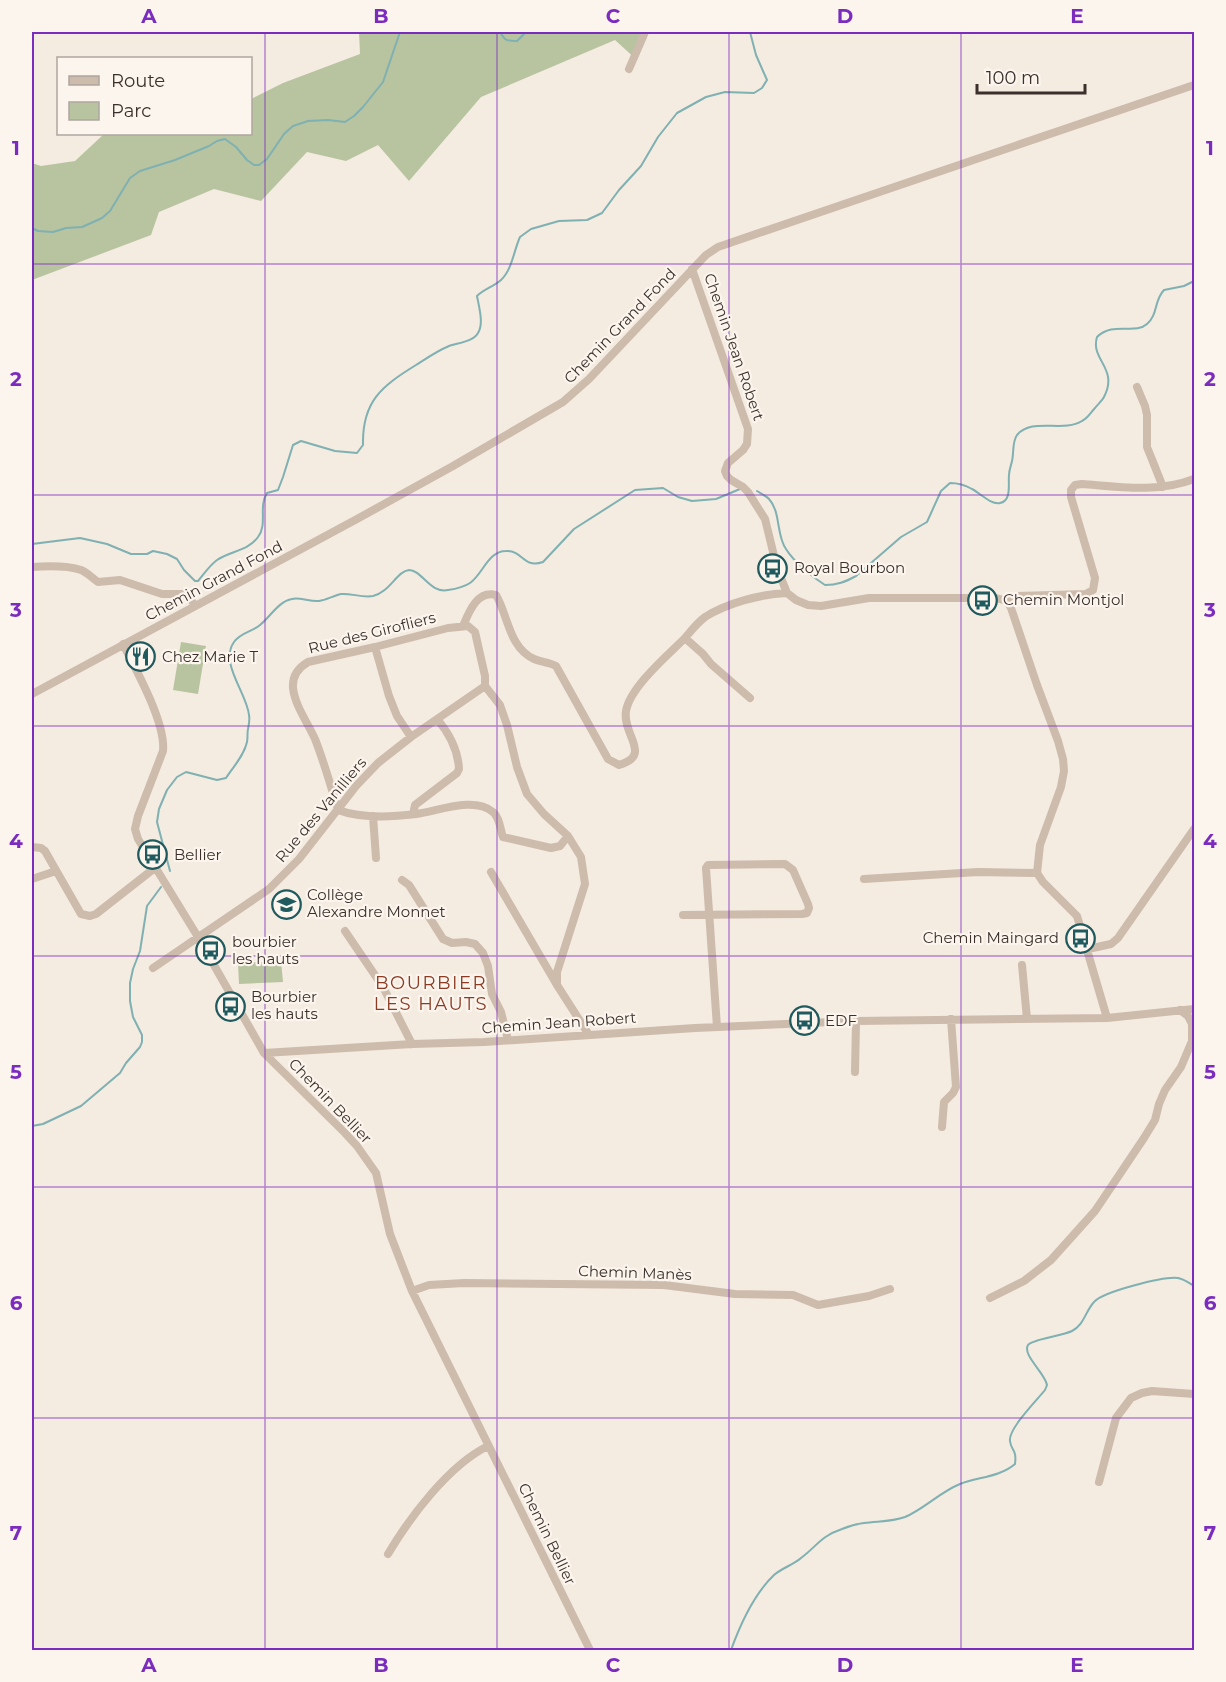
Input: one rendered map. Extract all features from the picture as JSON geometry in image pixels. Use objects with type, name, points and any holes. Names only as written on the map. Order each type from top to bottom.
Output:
[{"type":"street","points":[[629,69],[645,32]]},
{"type":"street","name":"Chemin Grand Fond","points":[[32,694],[444,471],[563,402],[589,379],[711,251],[733,241],[1194,85]]},
{"type":"street","name":"Chemin Jean Robert","points":[[692,269],[748,429],[747,444],[728,463],[725,471],[731,480],[748,492],[765,519],[777,568],[788,593]]},
{"type":"street","points":[[1137,387],[1147,415],[1148,447],[1163,487]]},
{"type":"street","points":[[1007,601],[1017,596],[1086,594],[1093,590],[1095,578],[1071,497],[1071,490],[1075,485],[1163,487],[1194,479]]},
{"type":"street","points":[[32,567],[77,569],[86,572],[98,582],[120,580],[158,593],[182,594],[190,598],[195,606]]},
{"type":"street","points":[[556,985],[557,972],[585,884],[581,857],[568,836],[526,794],[500,705],[484,686],[484,673],[476,632],[468,626],[463,626],[471,607],[480,597],[491,593],[496,595],[514,640],[521,650],[534,659],[556,666],[608,759],[619,765],[630,762],[636,754],[637,749],[626,727],[626,708],[635,692],[656,666],[695,626],[705,617],[718,611],[748,599],[788,593],[796,600],[808,605],[821,606],[869,598],[996,597],[1007,601],[1011,608],[1063,759],[1064,771],[1061,787],[1040,844],[1037,873],[1077,916],[1107,1018]]},
{"type":"street","name":"Rue des Girofliers","points":[[338,810],[321,756],[294,696],[295,675],[308,662],[463,626]]},
{"type":"street","points":[[685,638],[750,698]]},
{"type":"street","name":"Chemin Bellier","points":[[123,644],[157,718],[164,743],[138,816],[135,829],[138,839],[198,937],[264,1053],[345,1133],[374,1169],[390,1234],[412,1291],[590,1650]]},
{"type":"street","points":[[375,647],[397,716],[411,737]]},
{"type":"street","name":"Rue des Vanilliers","points":[[153,968],[269,889],[294,864],[373,768],[411,737],[484,686]]},
{"type":"street","points":[[414,814],[415,805],[459,769],[451,737],[437,719]]},
{"type":"street","points":[[338,810],[373,816],[414,814],[474,805],[484,807],[496,815],[503,837],[551,848],[560,846],[568,836]]},
{"type":"street","points":[[373,816],[376,858]]},
{"type":"street","points":[[1088,950],[1111,944],[1118,938],[1194,829]]},
{"type":"street","points":[[32,847],[45,851],[81,914],[90,916],[96,914],[156,867]]},
{"type":"street","points":[[683,915],[710,915],[802,914],[807,913],[809,908],[793,870],[785,864],[708,865],[706,868],[710,915],[717,1027]]},
{"type":"street","points":[[32,879],[56,871]]},
{"type":"street","points":[[491,872],[556,985],[589,1035]]},
{"type":"street","points":[[864,879],[978,872],[1037,873]]},
{"type":"street","points":[[402,879],[409,885],[443,939],[452,943],[470,942],[479,948],[488,966],[492,994],[501,1012],[508,1040]]},
{"type":"street","points":[[345,931],[383,987],[412,1044]]},
{"type":"street","points":[[1022,965],[1027,1019]]},
{"type":"street","name":"Chemin Jean Robert","points":[[264,1053],[856,1021],[1107,1018],[1194,1009]]},
{"type":"street","points":[[990,1298],[1024,1281],[1051,1260],[1095,1211],[1144,1138],[1155,1120],[1165,1090],[1181,1067],[1192,1041],[1192,1024],[1188,1016],[1180,1010]]},
{"type":"street","points":[[942,1127],[944,1102],[956,1087],[951,1019]]},
{"type":"street","points":[[855,1072],[856,1021]]},
{"type":"street","name":"Chemin Manès","points":[[412,1291],[429,1285],[464,1283],[664,1286],[735,1294],[782,1293],[801,1297],[818,1305],[869,1296],[890,1289]]},
{"type":"street","points":[[1099,1482],[1116,1418],[1131,1398],[1152,1391],[1194,1394]]},
{"type":"street","points":[[388,1554],[403,1528],[429,1497],[462,1463],[488,1446]]},
{"type":"green space","points":[[359,32],[649,32],[637,60],[615,40],[481,97],[409,181],[378,145],[346,161],[307,152],[261,201],[214,189],[159,212],[151,235],[32,280],[32,163],[41,166],[75,161],[103,135],[252,135],[252,98],[283,83],[360,54]]},
{"type":"green space","points":[[181,642],[206,646],[198,694],[173,690]]},
{"type":"green space","points":[[281,961],[283,982],[239,984],[238,963]]},
{"type":"waterway","points":[[32,228],[38,231],[53,232],[82,227],[102,218],[110,211],[130,178],[140,171],[175,160],[217,141],[225,139],[236,147],[247,160],[254,165],[259,165],[267,159],[284,134],[293,126],[308,121],[345,122],[363,107],[383,82],[400,32]]},
{"type":"waterway","points":[[500,32],[503,37],[511,41],[517,41],[526,32]]},
{"type":"waterway","points":[[32,544],[80,538],[107,544],[131,554],[147,554],[153,551],[167,554],[177,559],[184,570],[195,581],[198,581],[217,560],[254,542],[261,532],[264,498],[267,493],[278,490],[293,445],[301,441],[335,451],[357,453],[363,445],[366,417],[370,406],[384,388],[436,352],[476,336],[481,320],[477,296],[505,276],[520,237],[531,229],[559,221],[587,220],[602,213],[641,166],[658,137],[677,113],[706,97],[725,92],[754,93],[762,88],[767,80],[756,55],[750,32]]},
{"type":"waterway","points":[[757,491],[773,504],[783,543],[798,564],[825,585],[848,580],[856,576],[901,537],[927,522],[941,491],[950,483],[967,486],[993,502],[1004,502],[1009,491],[1009,471],[1017,435],[1031,427],[1066,426],[1082,421],[1104,397],[1108,379],[1107,371],[1097,352],[1097,337],[1110,330],[1142,327],[1153,316],[1164,290],[1184,286],[1194,281]]},
{"type":"waterway","points":[[170,871],[157,822],[159,809],[167,790],[177,777],[186,772],[217,780],[226,778],[241,757],[246,747],[249,717],[232,669],[230,650],[237,639],[260,625],[287,600],[319,601],[341,594],[373,596],[379,594],[401,574],[409,570],[414,571],[436,589],[448,590],[465,586],[475,579],[490,559],[500,552],[512,551],[531,563],[543,562],[574,529],[635,490],[663,488],[678,497],[692,501],[716,499],[740,489]]},
{"type":"waterway","points":[[32,1126],[43,1124],[81,1106],[120,1073],[140,1047],[142,1035],[133,1017],[130,983],[140,951],[147,906],[161,887]]},
{"type":"waterway","points":[[731,1650],[748,1610],[760,1591],[777,1573],[798,1560],[829,1535],[855,1525],[905,1517],[953,1487],[1003,1472],[1015,1464],[1011,1436],[1018,1422],[1047,1385],[1028,1354],[1028,1345],[1072,1331],[1079,1325],[1094,1302],[1120,1289],[1171,1278],[1186,1281],[1194,1286]]},
{"type":"place","name":"Royal Bourbon","points":[[773,568]]},
{"type":"place","name":"Chemin Montjol","points":[[982,600]]},
{"type":"place","name":"Chez Marie T","points":[[141,657]]},
{"type":"place","name":"Bellier","points":[[153,855]]},
{"type":"place","name":"Collège Alexandre Monnet","points":[[286,904]]},
{"type":"place","name":"Chemin Maingard","points":[[1080,938]]},
{"type":"place","name":"bourbier les hauts","points":[[211,951]]},
{"type":"place","name":"Bourbier les hauts","points":[[230,1006]]},
{"type":"place","name":"EDF","points":[[804,1021]]},
{"type":"district","name":"BOURBIER LES HAUTS","points":[[431,993]]}]
